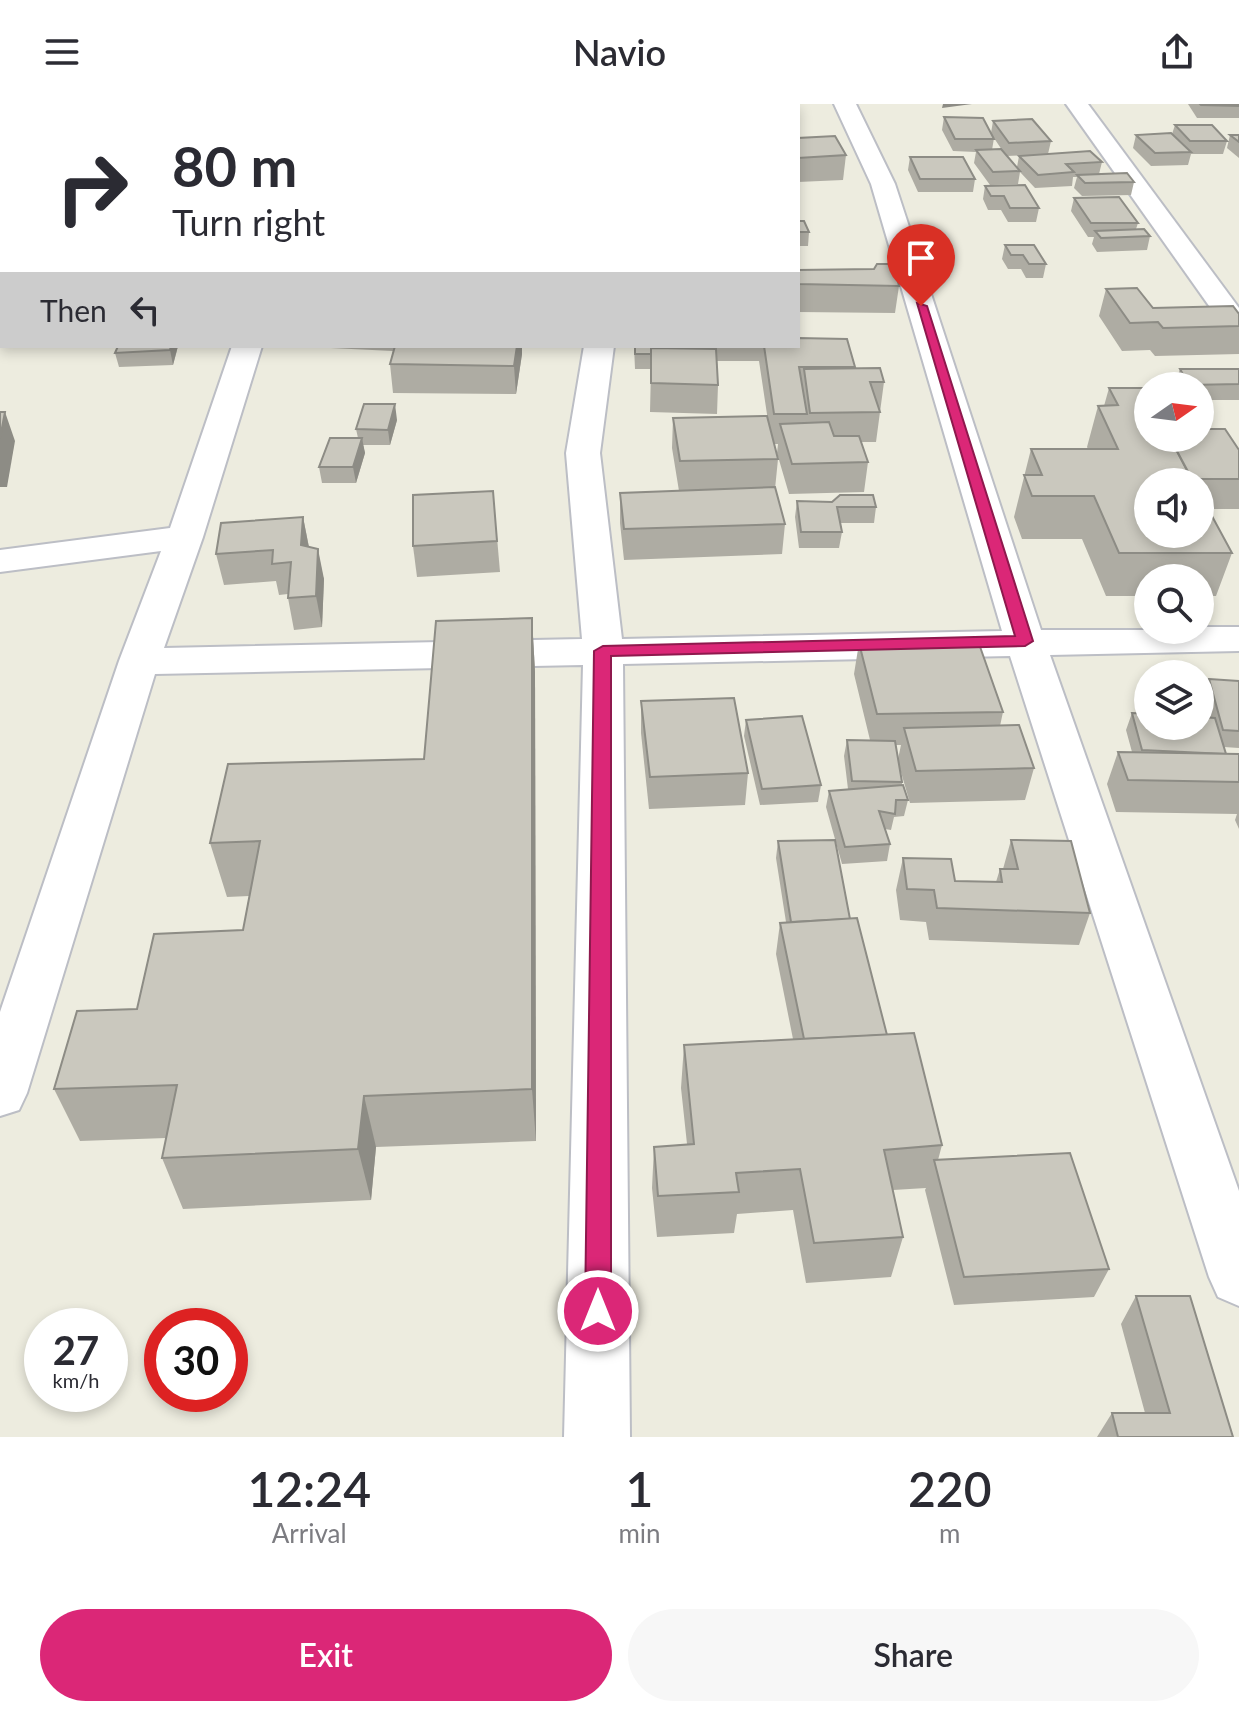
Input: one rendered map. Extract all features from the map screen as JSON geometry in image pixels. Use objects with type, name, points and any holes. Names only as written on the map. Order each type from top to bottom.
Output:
[{"type":"street","points":[[845,104],[883,184],[1025,641],[1239,1277]]},
{"type":"street","points":[[1077,104],[1239,328]]},
{"type":"street","points":[[0,1093],[139,661],[185,537],[246,348]]},
{"type":"street","points":[[597,1437],[603,651],[583,453],[599,348]]},
{"type":"street","points":[[0,561],[185,537]]},
{"type":"street","points":[[139,661],[1239,639]]},
{"type":"building","points":[[1239,104],[1239,106],[1201,105]]},
{"type":"building","points":[[944,117],[983,118],[994,139],[955,139]]},
{"type":"building","points":[[1032,119],[1051,141],[1009,143],[993,121]]},
{"type":"building","points":[[1175,125],[1212,125],[1227,141],[1190,141]]},
{"type":"building","points":[[1171,133],[1191,152],[1155,153],[1136,135]]},
{"type":"building","points":[[835,136],[846,155],[800,158],[800,138]]},
{"type":"building","points":[[1001,149],[1020,171],[993,172],[976,150]]},
{"type":"building","points":[[1090,151],[1102,162],[1066,164],[1074,172],[1038,175],[1019,156]]},
{"type":"building","points":[[910,157],[963,157],[975,179],[920,179]]},
{"type":"building","points":[[1127,173],[1134,182],[1085,183],[1077,175]]},
{"type":"building","points":[[1025,185],[1039,208],[1010,208],[1004,196],[991,196],[985,186]]},
{"type":"building","points":[[1119,197],[1138,223],[1091,223],[1074,198]]},
{"type":"building","points":[[800,221],[804,221],[809,232],[800,232]]},
{"type":"building","points":[[1144,229],[1150,236],[1101,238],[1095,231]]},
{"type":"building","points":[[1005,245],[1034,245],[1046,264],[1029,264],[1023,255],[1011,255]]},
{"type":"building","points":[[877,264],[894,264],[899,286],[800,284],[800,270],[874,269]]},
{"type":"building","points":[[1137,288],[1153,308],[1233,306],[1239,314],[1239,326],[1163,328],[1158,322],[1130,323],[1106,289]]},
{"type":"building","points":[[800,338],[847,339],[855,367],[799,367],[807,414],[774,414],[764,348],[800,348]]},
{"type":"building","points":[[117,348],[170,348],[170,350],[115,353]]},
{"type":"building","points":[[394,348],[517,348],[514,366],[390,364]]},
{"type":"building","points":[[635,348],[651,348],[651,354],[635,354]]},
{"type":"building","points":[[651,348],[716,349],[718,385],[651,383]]},
{"type":"building","points":[[880,368],[884,382],[870,382],[880,412],[810,413],[804,369]]},
{"type":"building","points":[[1180,369],[1239,369],[1239,384],[1214,384],[1214,372],[1182,372]]},
{"type":"building","points":[[1109,388],[1134,388],[1134,452],[1177,452],[1186,468],[1134,468],[1134,548],[1214,548],[1214,520],[1232,553],[1119,553],[1094,496],[1032,496],[1024,475],[1042,475],[1031,449],[1118,449],[1098,406],[1118,405]]},
{"type":"building","points":[[364,404],[395,404],[388,430],[356,429]]},
{"type":"building","points":[[0,412],[5,412],[0,438]]},
{"type":"building","points":[[767,416],[778,459],[680,461],[673,418]]},
{"type":"building","points":[[829,422],[834,436],[859,436],[868,462],[792,464],[780,424]]},
{"type":"building","points":[[1214,429],[1225,429],[1239,450],[1239,479],[1214,479],[1214,468],[1186,468],[1178,452],[1214,452]]},
{"type":"building","points":[[330,438],[362,438],[353,467],[319,467]]},
{"type":"building","points":[[775,487],[785,524],[624,529],[620,493]]},
{"type":"building","points":[[493,491],[497,541],[413,546],[413,495]]},
{"type":"building","points":[[840,495],[873,495],[876,507],[837,507],[842,532],[801,532],[797,501],[832,502]]},
{"type":"building","points":[[303,517],[301,545],[318,549],[316,596],[288,598],[291,562],[272,564],[273,550],[216,554],[221,523]]},
{"type":"building","points":[[532,618],[532,1089],[364,1096],[358,1149],[162,1158],[177,1085],[54,1089],[77,1011],[137,1009],[154,934],[243,930],[260,841],[210,843],[228,764],[424,759],[436,621]]},
{"type":"building","points":[[978,641],[1003,712],[877,714],[859,643]]},
{"type":"building","points":[[1214,679],[1239,681],[1239,731],[1223,730],[1214,697]]},
{"type":"building","points":[[734,698],[748,773],[650,777],[641,701]]},
{"type":"building","points":[[802,716],[821,785],[762,789],[746,720]]},
{"type":"building","points":[[1214,718],[1226,754],[1142,750],[1139,740],[1214,740]]},
{"type":"building","points":[[1019,725],[1034,768],[916,771],[904,728]]},
{"type":"building","points":[[847,740],[895,741],[902,782],[852,781]]},
{"type":"building","points":[[1118,752],[1239,754],[1239,782],[1128,780]]},
{"type":"building","points":[[903,785],[908,800],[896,800],[895,814],[879,811],[890,844],[845,847],[829,791]]},
{"type":"building","points":[[835,840],[850,919],[791,922],[778,841]]},
{"type":"building","points":[[1011,840],[1071,841],[1090,913],[937,908],[934,890],[907,889],[903,858],[951,859],[955,881],[1002,882],[1000,869],[1018,869]]},
{"type":"building","points":[[857,918],[887,1035],[804,1039],[780,923]]},
{"type":"building","points":[[914,1033],[942,1145],[884,1150],[903,1237],[814,1243],[800,1169],[736,1173],[739,1192],[658,1196],[654,1147],[694,1144],[684,1045]]},
{"type":"building","points":[[1070,1153],[1109,1269],[964,1277],[934,1160]]},
{"type":"building","points":[[1136,1296],[1190,1296],[1233,1437],[1118,1437],[1112,1413],[1170,1413]]},
{"type":"route","points":[[598,1311],[603,651],[1025,641],[921,306]]}]
